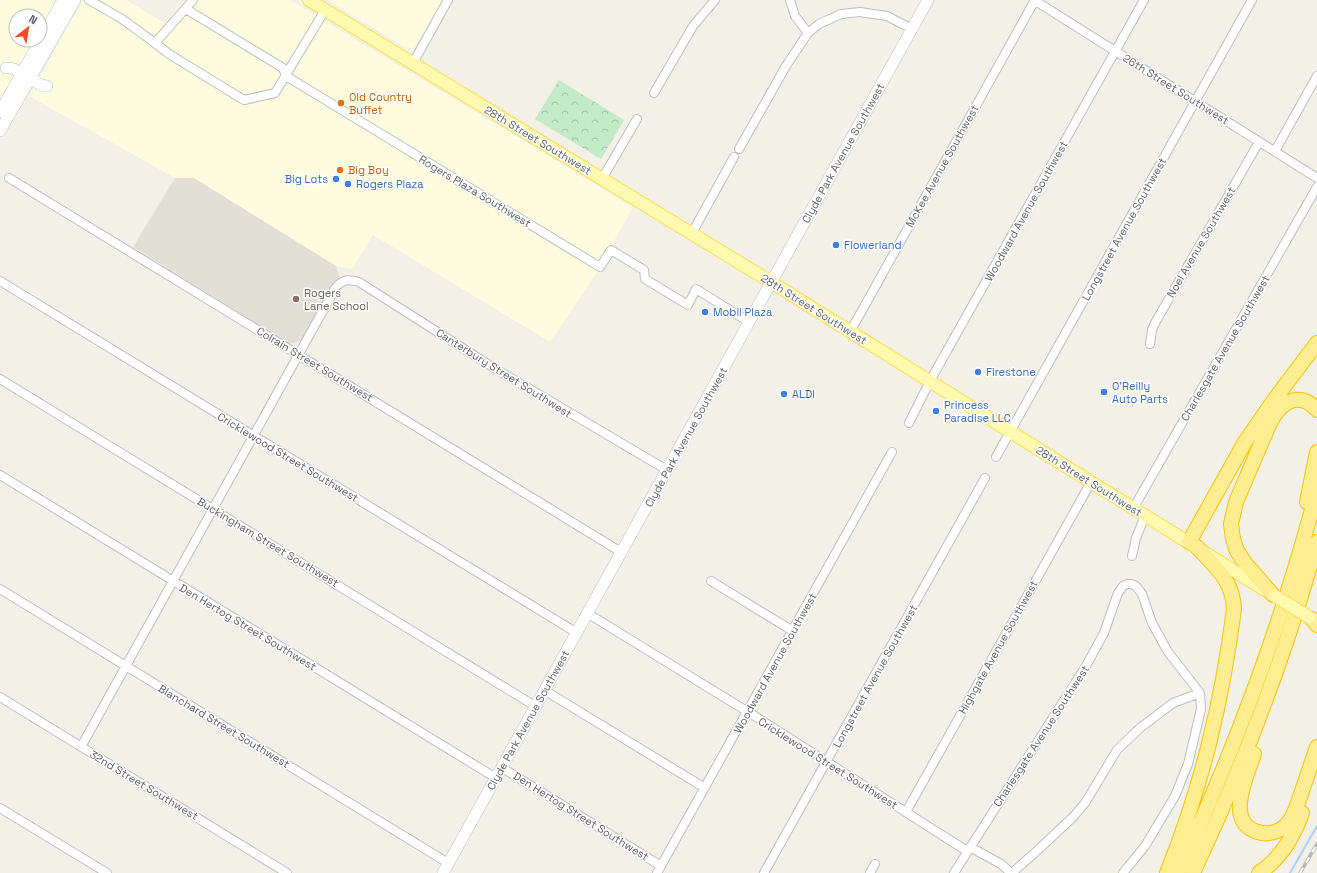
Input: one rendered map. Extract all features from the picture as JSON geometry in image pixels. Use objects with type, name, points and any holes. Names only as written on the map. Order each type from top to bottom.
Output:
[{"type":"highway","points":[[1167,873],[1186,822],[1210,744],[1220,696],[1234,609],[1233,596],[1227,582],[1193,545],[1248,438],[1274,400],[1317,343]]},
{"type":"highway","points":[[1274,595],[1245,563],[1237,551],[1231,532],[1233,509],[1273,416],[1280,408],[1291,401],[1300,401],[1312,405],[1317,410]]},
{"type":"highway","points":[[1297,562],[1307,498],[1317,452]]},
{"type":"highway","points":[[1178,873],[1214,794],[1253,696],[1297,562],[1317,491]]},
{"type":"highway","points":[[1193,873],[1216,823],[1270,687],[1296,611],[1317,542]]},
{"type":"highway","points":[[1270,687],[1258,740],[1239,801],[1240,815],[1247,826],[1254,831],[1266,833],[1280,830],[1287,824],[1294,812],[1317,747]]},
{"type":"highway","points":[[1259,873],[1278,856],[1291,838],[1298,824],[1317,770]]},
{"type":"main road","points":[[20,87],[6,68],[29,73],[29,69],[41,48],[47,28],[63,0]]},
{"type":"main road","points":[[0,112],[20,87],[30,85],[47,86],[38,73],[39,64],[74,0]]},
{"type":"main road","name":"28th Street Southwest","points":[[310,0],[692,233],[1314,621]]},
{"type":"main road","name":"Clyde Park Avenue Southwest","points":[[443,873],[928,0]]},
{"type":"main road","points":[[23,71],[39,64]]},
{"type":"main road","points":[[23,71],[40,85]]},
{"type":"main road","points":[[0,131],[20,87],[23,71]]},
{"type":"main road","points":[[0,122],[22,82],[23,71]]},
{"type":"street","points":[[89,0],[122,19],[170,54],[244,100],[275,93],[325,10]]},
{"type":"street","points":[[155,43],[194,0]]},
{"type":"street","points":[[413,63],[448,0]]},
{"type":"street","points":[[654,93],[693,26],[715,0]]},
{"type":"street","points":[[790,0],[794,16],[808,33]]},
{"type":"street","name":"26th Street Southwest","points":[[1034,0],[1317,178]]},
{"type":"street","name":"McKee Avenue Southwest","points":[[850,332],[1034,0]]},
{"type":"street","name":"Woodward Avenue Southwest","points":[[909,423],[930,381],[1144,0]]},
{"type":"street","name":"Longstreet Avenue Southwest","points":[[996,457],[1252,0]]},
{"type":"street","name":"Rogers Plaza Southwest","points":[[186,9],[283,68],[286,76],[600,267],[611,250],[644,270],[645,279],[688,304],[696,290],[749,322]]},
{"type":"street","points":[[738,149],[786,66],[808,33],[820,24],[850,12],[860,12],[887,16],[912,29]]},
{"type":"street","points":[[1275,151],[1317,76]]},
{"type":"street","points":[[602,179],[637,119]]},
{"type":"street","name":"Noel Avenue Southwest","points":[[1150,344],[1152,330],[1155,323],[1258,142]]},
{"type":"street","points":[[692,233],[734,157]]},
{"type":"street","name":"Colrain Street Southwest","points":[[9,178],[621,552]]},
{"type":"street","name":"Charlesgate Avenue Southwest","points":[[1133,509],[1317,187]]},
{"type":"street","name":"Canterbury Street Southwest","points":[[299,354],[336,287],[342,281],[349,279],[359,282],[494,368],[667,470]]},
{"type":"street","name":"Cricklewood Street Southwest","points":[[0,281],[577,633]]},
{"type":"street","points":[[82,747],[299,354]]},
{"type":"street","name":"Buckingham Street Southwest","points":[[0,379],[535,706]]},
{"type":"street","name":"Woodward Avenue Southwest","points":[[659,869],[892,452]]},
{"type":"street","name":"Den Hertog Street Southwest","points":[[0,476],[496,778]]},
{"type":"street","name":"Longstreet Avenue Southwest","points":[[764,873],[985,478]]},
{"type":"street","name":"Highgate Avenue Southwest","points":[[906,812],[1091,482]]},
{"type":"street","points":[[1132,556],[1136,538],[1145,516]]},
{"type":"street","points":[[711,581],[793,631]]},
{"type":"street","name":"Charlesgate Avenue Southwest","points":[[954,873],[1086,666],[1104,633],[1118,594],[1123,586],[1131,584],[1139,589],[1152,623],[1168,652],[1200,693]]},
{"type":"street","name":"Blanchard Street Southwest","points":[[0,589],[448,863]]},
{"type":"street","name":"Cricklewood Street Southwest","points":[[587,613],[748,712],[906,812],[968,849],[1001,864],[1012,873]]},
{"type":"street","points":[[544,690],[705,788]]},
{"type":"street","points":[[1012,873],[1073,817],[1084,803],[1117,750],[1140,728],[1173,703],[1200,693],[1201,708],[1188,764],[1175,796],[1145,846],[1123,873]]},
{"type":"street","name":"32nd Street Southwest","points":[[0,697],[288,873]]},
{"type":"street","name":"Den Hertog Street Southwest","points":[[501,767],[659,869]]},
{"type":"street","points":[[0,808],[107,873]]},
{"type":"street","points":[[870,873],[875,864]]},
{"type":"shaded area","points":[[0,0],[59,0],[48,19],[48,8],[8,8],[8,48],[32,48],[0,105]]},
{"type":"shaded area","points":[[83,0],[126,0],[165,23],[185,0],[290,0],[633,207],[597,272],[550,342],[373,235],[352,269],[336,266],[194,178],[175,178],[29,96]]},
{"type":"shaded area","points":[[328,0],[442,0],[414,49],[406,48]]},
{"type":"shaded area","points":[[175,178],[194,178],[336,266],[340,277],[302,340],[290,344],[133,247]]},
{"type":"green space","points":[[559,80],[624,120],[601,159],[535,119]]},
{"type":"waterway","points":[[1290,873],[1317,826]]},
{"type":"railway","points":[[1300,873],[1317,844]]},
{"type":"place","name":"Old Country Buffet","points":[[341,103]]},
{"type":"place","name":"Big Boy","points":[[340,170]]},
{"type":"place","name":"Big Lots","points":[[336,179]]},
{"type":"place","name":"Rogers Plaza","points":[[348,184]]},
{"type":"place","name":"Flowerland","points":[[836,245]]},
{"type":"place","name":"Rogers Lane School","points":[[296,299]]},
{"type":"place","name":"Mobil Plaza","points":[[705,312]]},
{"type":"place","name":"Firestone","points":[[978,372]]},
{"type":"place","name":"O'Reilly Auto Parts","points":[[1104,392]]},
{"type":"place","name":"ALDI","points":[[784,394]]},
{"type":"place","name":"Princess Paradise LLC","points":[[936,411]]}]
